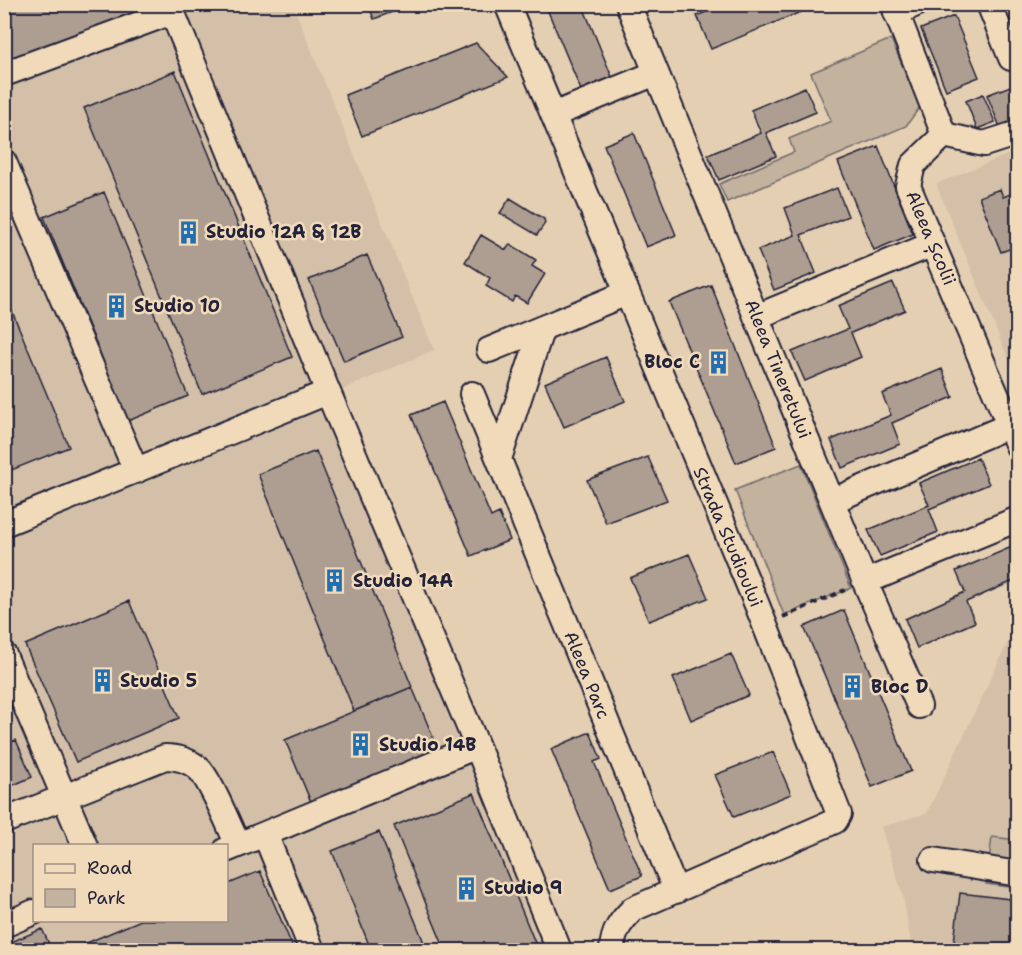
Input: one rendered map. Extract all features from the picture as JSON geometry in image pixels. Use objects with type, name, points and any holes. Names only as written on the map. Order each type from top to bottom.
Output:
[{"type":"street","name":"Strada Studioului","points":[[507,4],[757,605],[839,814],[835,821],[633,909],[621,921],[612,936],[612,951]]},
{"type":"street","points":[[989,4],[1011,58],[1017,55]]},
{"type":"street","name":"Aleea Tineretului","points":[[629,5],[865,582],[919,706]]},
{"type":"street","points":[[902,7],[944,135],[984,144],[1017,133]]},
{"type":"street","points":[[4,74],[170,8],[477,746],[559,951]]},
{"type":"street","points":[[553,115],[656,73]]},
{"type":"street","name":"Aleea Școlii","points":[[944,135],[913,165],[908,186],[1013,436]]},
{"type":"street","points":[[4,162],[136,471]]},
{"type":"street","points":[[756,317],[933,244]]},
{"type":"street","points":[[489,350],[627,293]]},
{"type":"street","points":[[499,459],[542,328]]},
{"type":"street","points":[[4,524],[328,392]]},
{"type":"street","name":"Aleea Parc","points":[[472,394],[676,891]]},
{"type":"street","points":[[832,501],[1013,436]]},
{"type":"street","points":[[865,582],[1017,519]]},
{"type":"street","points":[[4,655],[84,844]]},
{"type":"street","points":[[4,821],[165,757],[187,760],[201,770],[232,848],[477,746]]},
{"type":"street","points":[[265,834],[312,951]]},
{"type":"street","points":[[933,860],[1017,874]]},
{"type":"street","points":[[4,926],[33,912]]},
{"type":"path","points":[[757,605],[779,619],[865,582]]},
{"type":"shaded area","points":[[5,5],[293,5],[434,350],[342,390],[573,950],[5,950]]},
{"type":"shaded area","points":[[1017,151],[1017,380],[936,184]]},
{"type":"shaded area","points":[[1017,623],[1017,950],[912,950],[903,896],[881,827],[927,813]]},
{"type":"green space","points":[[891,39],[920,107],[906,126],[727,202],[719,184],[794,152],[789,139],[831,121],[811,73]]},
{"type":"green space","points":[[801,464],[851,588],[784,615],[735,490]]},
{"type":"green space","points":[[992,837],[1017,840],[1017,888],[986,884]]},
{"type":"building","points":[[4,4],[137,4],[139,10],[8,64],[4,56]]},
{"type":"building","points":[[215,4],[238,4],[218,12]]},
{"type":"building","points":[[368,4],[413,4],[374,19]]},
{"type":"building","points":[[545,4],[582,4],[612,77],[581,90]]},
{"type":"building","points":[[724,4],[820,4],[711,49],[697,16]]},
{"type":"building","points":[[954,16],[979,77],[946,90],[921,29]]},
{"type":"building","points":[[476,43],[508,77],[362,136],[345,95]]},
{"type":"building","name":"Studio 12A & 12B","points":[[175,71],[292,357],[202,394],[84,108]]},
{"type":"building","points":[[1018,83],[1018,120],[1000,127],[987,95]]},
{"type":"building","points":[[805,87],[816,112],[766,133],[776,156],[719,180],[708,155],[761,133],[751,110]]},
{"type":"building","points":[[983,94],[995,122],[977,129],[966,101]]},
{"type":"building","points":[[634,133],[676,235],[646,247],[604,145]]},
{"type":"building","points":[[878,146],[913,234],[874,250],[838,162]]},
{"type":"building","points":[[837,188],[848,216],[801,235],[816,273],[774,290],[758,250],[795,235],[785,208]]},
{"type":"building","points":[[1000,189],[1003,197],[1018,191],[1018,246],[1001,252],[979,197]]},
{"type":"building","name":"Studio 10","points":[[104,192],[188,396],[128,421],[44,217]]},
{"type":"building","points":[[510,198],[544,219],[545,223],[537,235],[500,213]]},
{"type":"building","points":[[481,235],[506,250],[510,244],[536,260],[532,266],[545,274],[527,303],[515,296],[512,302],[486,286],[490,278],[465,262]]},
{"type":"building","points":[[367,255],[402,337],[344,361],[309,280]]},
{"type":"building","points":[[893,283],[905,310],[851,333],[861,357],[805,381],[792,352],[848,329],[838,306]]},
{"type":"building","name":"Bloc C","points":[[711,285],[776,447],[736,463],[669,302]]},
{"type":"building","points":[[4,292],[69,447],[4,473]]},
{"type":"building","points":[[606,357],[625,401],[564,427],[545,383]]},
{"type":"building","points":[[942,369],[953,397],[892,423],[900,444],[842,468],[831,440],[891,415],[882,394]]},
{"type":"building","points":[[443,402],[491,517],[499,513],[510,540],[471,556],[411,415]]},
{"type":"building","name":"Studio 14A","points":[[316,451],[412,687],[354,711],[258,474]]},
{"type":"building","points":[[648,457],[667,500],[606,523],[587,480]]},
{"type":"building","points":[[978,458],[989,484],[929,509],[938,532],[880,556],[868,530],[929,505],[919,483]]},
{"type":"building","points":[[1014,546],[1018,554],[1018,579],[966,602],[975,622],[917,648],[905,619],[965,592],[956,571]]},
{"type":"building","points":[[689,554],[708,598],[649,621],[630,578]]},
{"type":"building","name":"Studio 5","points":[[129,601],[179,718],[76,762],[25,645]]},
{"type":"building","name":"Bloc D","points":[[844,610],[911,771],[872,787],[804,627]]},
{"type":"building","points":[[731,654],[749,695],[691,720],[673,678]]},
{"type":"building","name":"Studio 14B","points":[[412,687],[438,749],[311,802],[285,740]]},
{"type":"building","points":[[590,732],[601,759],[594,762],[642,876],[610,889],[551,749]]},
{"type":"building","points":[[16,740],[32,777],[4,789],[4,745]]},
{"type":"building","points":[[773,752],[791,794],[734,817],[715,775]]},
{"type":"building","name":"Studio 9","points":[[474,793],[538,950],[445,950],[394,826]]},
{"type":"building","points":[[379,832],[427,950],[371,950],[332,851]]},
{"type":"building","points":[[260,871],[294,950],[70,950],[136,922],[228,922],[228,884]]},
{"type":"building","points":[[960,893],[1018,900],[1018,950],[953,950]]},
{"type":"building","points":[[42,929],[52,950],[4,950],[4,945]]},
{"type":"place","name":"Studio 12A & 12B","points":[[188,232]]},
{"type":"place","name":"Studio 10","points":[[116,306]]},
{"type":"place","name":"Bloc C","points":[[718,362]]},
{"type":"place","name":"Studio 14A","points":[[335,581]]},
{"type":"place","name":"Studio 5","points":[[102,681]]},
{"type":"place","name":"Bloc D","points":[[853,687]]},
{"type":"place","name":"Studio 14B","points":[[361,745]]},
{"type":"place","name":"Studio 9","points":[[466,888]]}]
